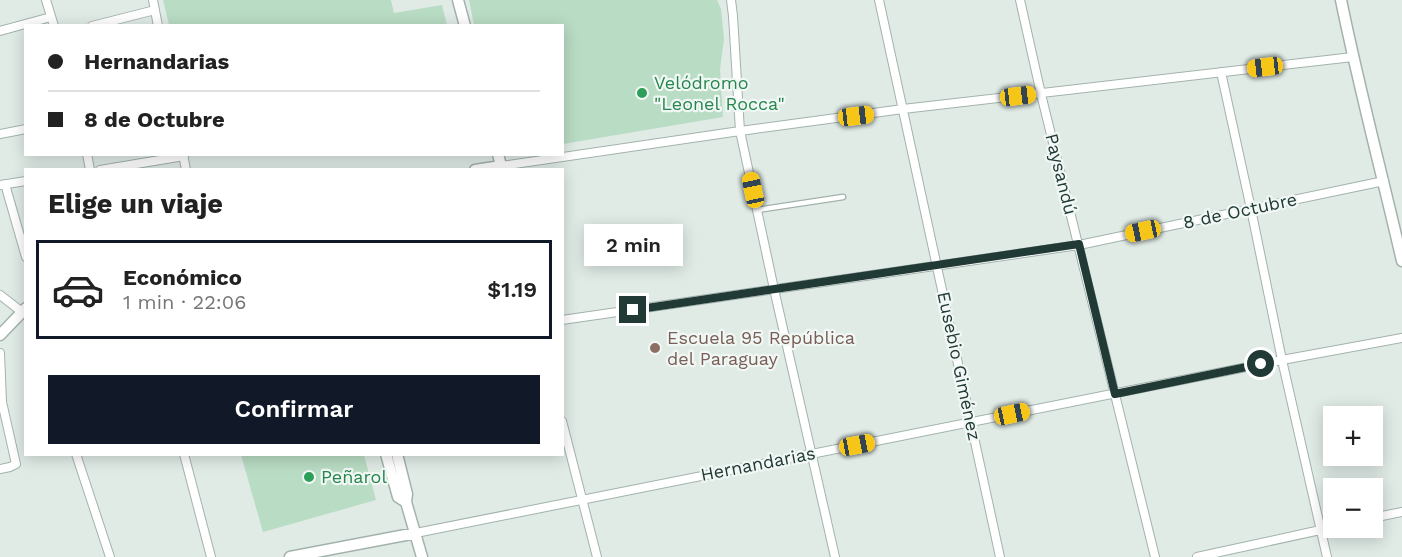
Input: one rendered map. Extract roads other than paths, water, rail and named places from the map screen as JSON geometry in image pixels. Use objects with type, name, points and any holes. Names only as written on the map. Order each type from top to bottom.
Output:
[{"type":"street","points":[[36,24],[52,21],[46,0]]},
{"type":"street","points":[[153,0],[158,24]]},
{"type":"street","points":[[458,0],[464,24]]},
{"type":"street","points":[[731,0],[740,131],[835,557]]},
{"type":"street","name":"Eusebio Giménez","points":[[879,0],[1000,557]]},
{"type":"street","name":"Paysandú","points":[[1020,0],[1155,557]]},
{"type":"street","points":[[1341,0],[1402,261]]},
{"type":"street","points":[[100,24],[155,10]]},
{"type":"street","points":[[0,31],[24,26]]},
{"type":"street","points":[[501,168],[740,131],[1353,57]]},
{"type":"street","points":[[1221,72],[1282,360],[1327,557]]},
{"type":"street","points":[[0,134],[24,129]]},
{"type":"street","points":[[111,168],[178,156]]},
{"type":"street","points":[[24,181],[3,185],[24,251]]},
{"type":"street","name":"8 de Octubre","points":[[564,320],[1079,244],[1384,181]]},
{"type":"street","points":[[0,295],[24,310],[0,335]]},
{"type":"street","name":"Hernandarias","points":[[290,557],[1402,338]]},
{"type":"street","points":[[0,353],[3,402],[16,464],[0,469]]},
{"type":"street","points":[[564,429],[597,557]]},
{"type":"street","points":[[77,456],[110,557]]},
{"type":"street","points":[[185,456],[211,557]]},
{"type":"street","points":[[387,456],[398,497],[406,502]]},
{"type":"street","points":[[398,456],[407,494],[406,502],[422,557]]},
{"type":"street","points":[[1383,516],[1402,512]]},
{"type":"street","points":[[1197,557],[1321,529]]},
{"type":"lane","points":[[757,210],[843,197]]},
{"type":"place","name":"Velódromo \"Leonel Rocca\"","points":[[642,93]]},
{"type":"place","name":"Escuela 95 República del Paraguay","points":[[655,348]]},
{"type":"place","name":"Peñarol","points":[[309,477]]}]
